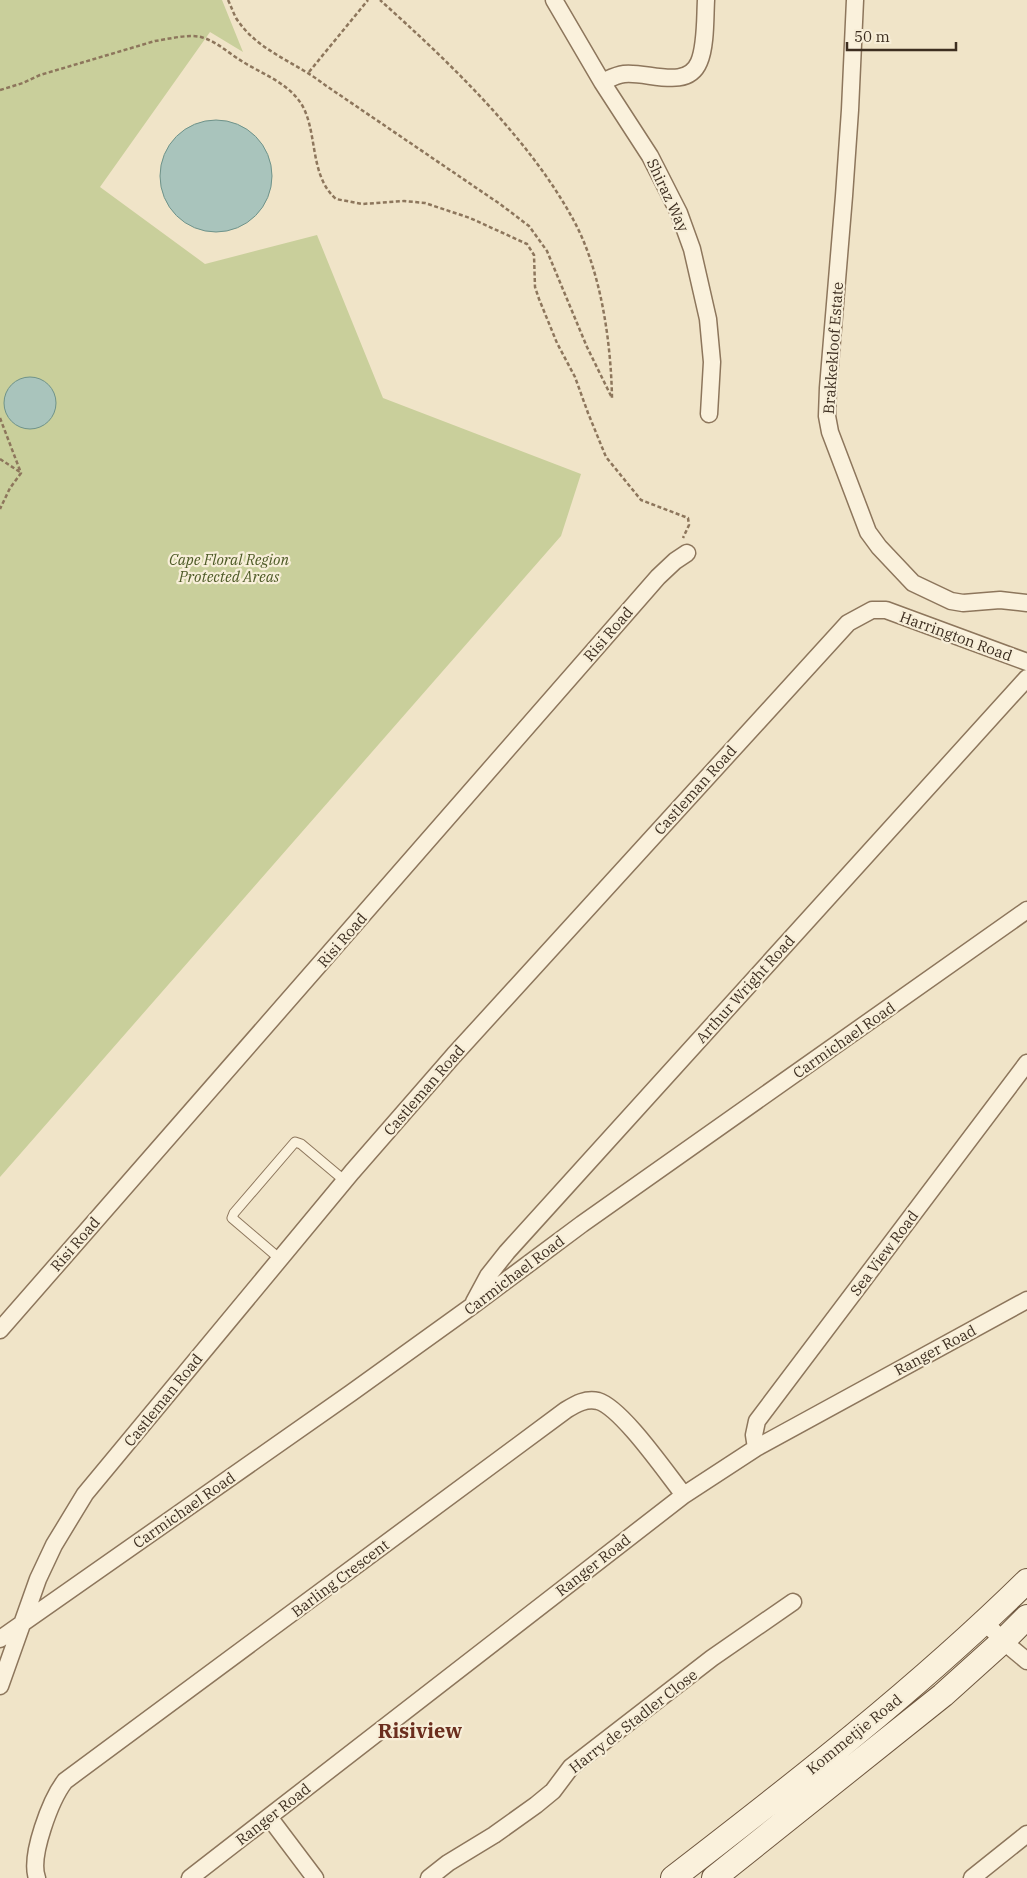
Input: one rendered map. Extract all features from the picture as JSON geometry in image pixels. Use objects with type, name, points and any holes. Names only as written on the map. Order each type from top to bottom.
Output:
[{"type":"main road","name":"Kommetjie Road","points":[[673,1878],[770,1804],[906,1692],[985,1622],[1027,1581]]},
{"type":"main road","name":"Kommetjie Road","points":[[714,1878],[943,1695],[1004,1641],[1027,1617]]},
{"type":"street","name":"Shiraz Way","points":[[554,0],[602,82],[650,156],[675,204],[692,249],[708,318],[711,341],[712,382],[709,414]]},
{"type":"street","points":[[602,82],[624,74],[675,78],[692,72],[698,65],[701,56],[706,0]]},
{"type":"street","name":"Brakkekloof Estate","points":[[855,0],[844,196],[827,396],[827,416],[830,432],[868,532],[879,547],[913,583],[933,594],[957,602],[976,603],[1000,600],[1027,602]]},
{"type":"street","name":"Risi Road","points":[[0,1330],[618,622],[658,577],[681,557]]},
{"type":"street","name":"Castleman Road","points":[[0,1686],[45,1564],[85,1494],[344,1181],[454,1055],[827,644],[855,618],[872,610],[886,610]]},
{"type":"street","name":"Harrington Road","points":[[886,610],[1027,662]]},
{"type":"street","name":"Arthur Wright Road","points":[[472,1306],[484,1282],[507,1252],[1027,678]]},
{"type":"street","name":"Carmichael Road","points":[[0,1639],[472,1306],[582,1224],[1027,910]]},
{"type":"street","name":"Sea View Road","points":[[756,1448],[754,1435],[757,1421],[1022,1080],[1027,1063]]},
{"type":"street","name":"Ranger Road","points":[[190,1878],[684,1495],[756,1448],[1027,1300]]},
{"type":"street","name":"Barling Crescent","points":[[37,1878],[35,1864],[48,1812],[57,1791],[65,1781],[579,1402],[597,1401],[612,1408],[633,1430],[684,1495]]},
{"type":"street","name":"Harry de Stadler Close","points":[[429,1878],[448,1863],[536,1805],[553,1792],[571,1767],[712,1658],[793,1602]]},
{"type":"street","points":[[985,1622],[1027,1661]]},
{"type":"street","points":[[269,1817],[315,1878]]},
{"type":"street","points":[[972,1878],[1027,1834]]},
{"type":"lane","points":[[280,1258],[232,1218],[234,1213],[294,1142],[301,1144],[344,1181]]},
{"type":"path","points":[[228,0],[236,18],[252,37],[283,59],[308,72],[492,198],[529,226],[547,251],[587,347],[612,398],[608,335],[590,260],[575,222],[547,178],[502,121],[421,37],[380,0]]},
{"type":"path","points":[[308,72],[368,0]]},
{"type":"path","points":[[0,90],[23,83],[47,72],[156,41],[200,37],[219,45],[280,84],[298,98],[308,121],[317,166],[324,184],[336,199],[362,204],[404,201],[425,204],[470,218],[528,244],[534,255],[535,287],[539,299],[557,343],[575,377],[606,457],[641,500],[682,514],[689,521],[681,557]]},
{"type":"path","points":[[0,418],[21,473]]},
{"type":"path","points":[[0,459],[21,473]]},
{"type":"path","points":[[0,509],[10,488],[21,473]]},
{"type":"green space","name":"Cape Floral Region Protected Areas","points":[[0,0],[222,0],[243,52],[210,32],[100,187],[205,264],[317,235],[383,398],[581,474],[561,536],[0,1177]]},
{"type":"water","points":[[216,120],[237,125],[255,137],[267,155],[272,176],[267,197],[255,215],[237,227],[216,232],[195,227],[177,215],[165,197],[160,176],[165,155],[177,137],[195,125]]},
{"type":"water","points":[[25,377],[35,377],[44,381],[52,389],[56,403],[52,417],[44,425],[35,429],[25,429],[16,425],[8,417],[4,408],[4,398],[8,389],[16,381]]},
{"type":"district","name":"Risiview","points":[[420,1730]]}]
